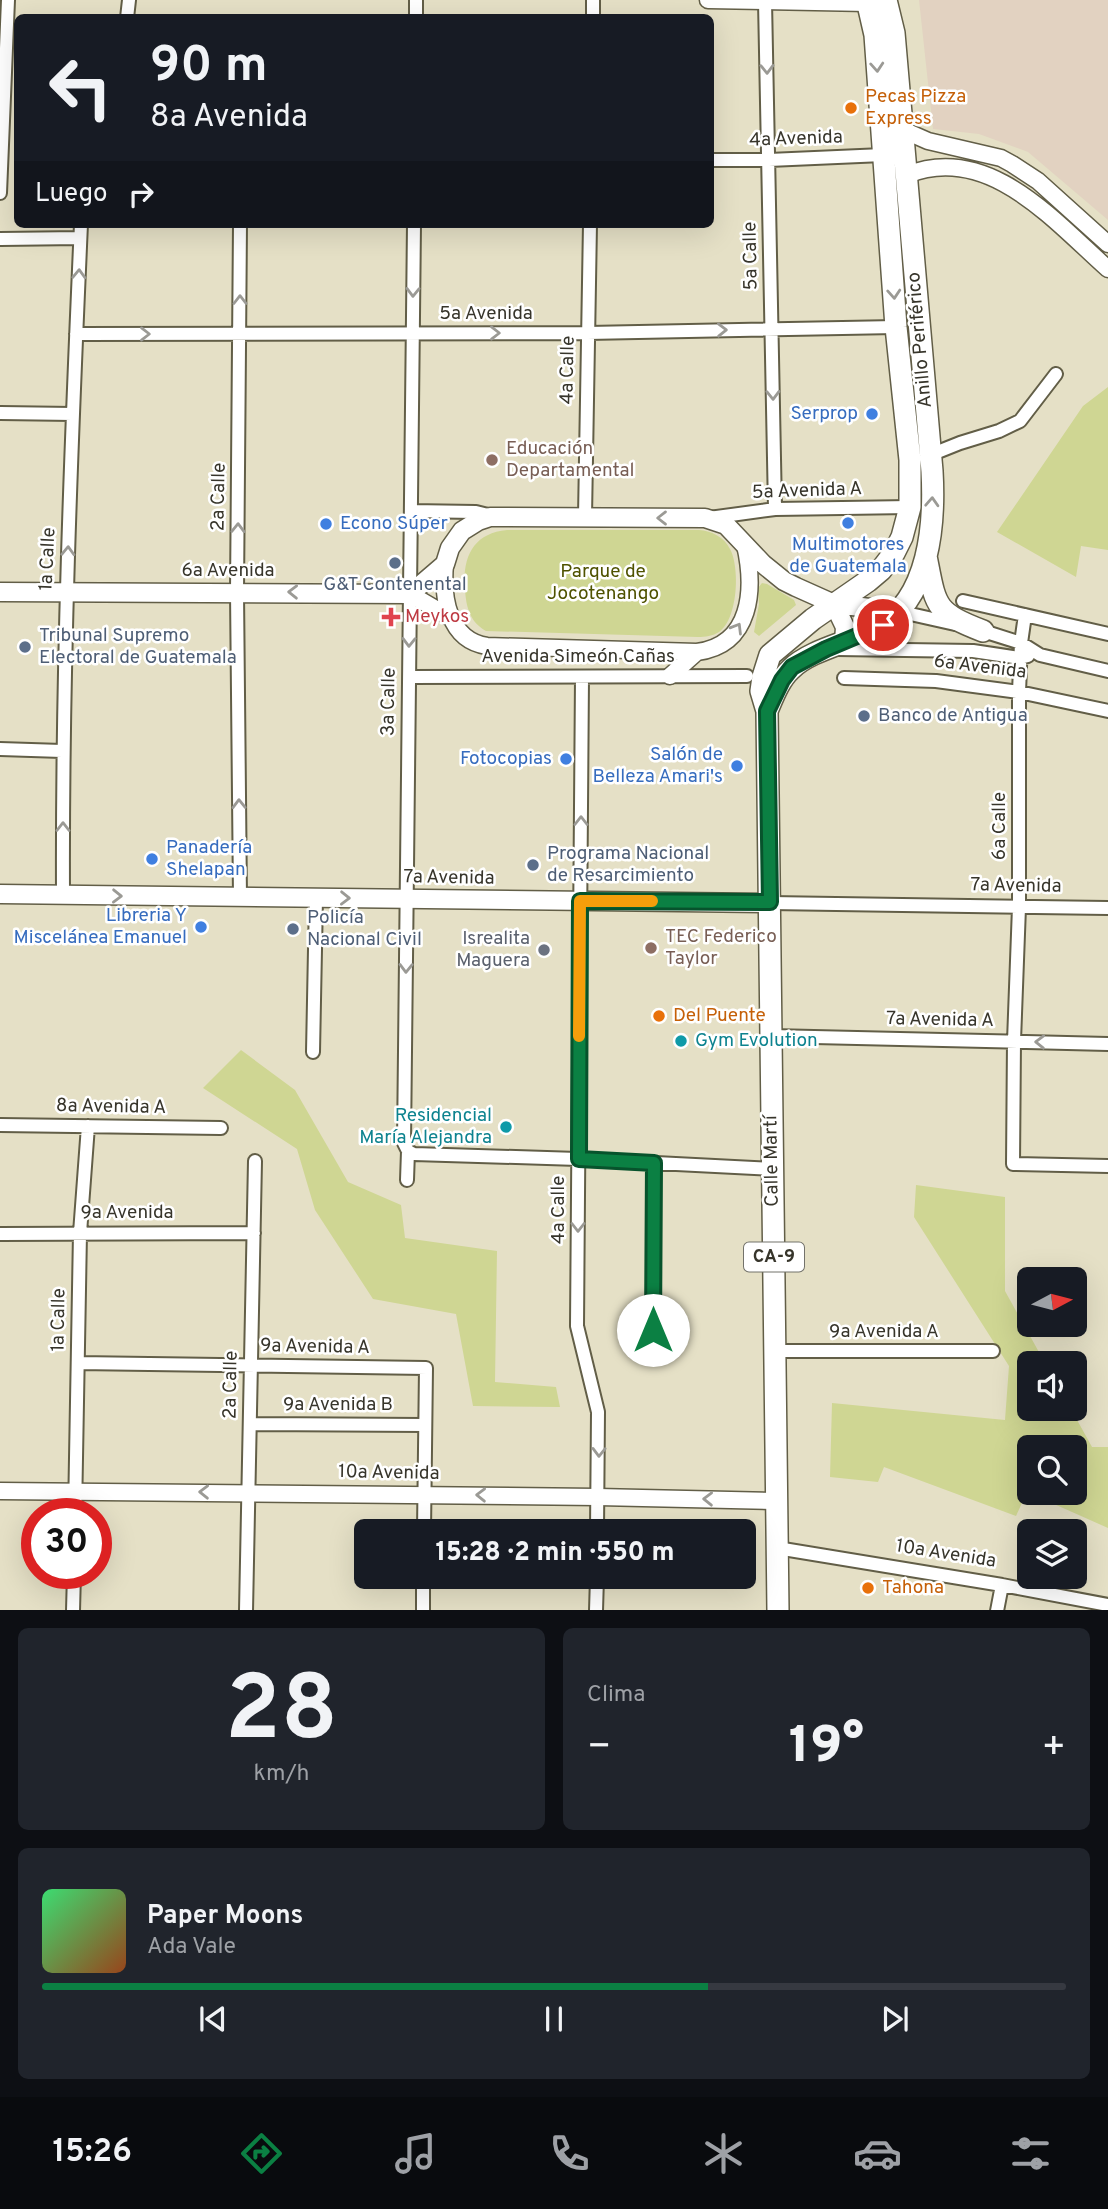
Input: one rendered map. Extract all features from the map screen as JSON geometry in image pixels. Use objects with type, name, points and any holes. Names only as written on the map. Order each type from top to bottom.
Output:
[{"type":"highway","name":"Anillo Periférico","points":[[835,645],[877,629],[897,611],[913,590],[926,554],[933,499],[894,33],[874,1]]},
{"type":"highway","name":"Anillo Periférico","points":[[825,610],[881,570],[902,537],[910,507],[910,460],[883,155],[874,1]]},
{"type":"highway","points":[[926,554],[933,592],[938,603],[948,616],[973,627]]},
{"type":"highway","points":[[825,610],[808,629],[811,640],[818,647],[835,645]]},
{"type":"highway","name":"Calle Martí","points":[[778,1610],[767,711],[761,691],[766,662],[770,655],[825,610]]},
{"type":"highway","name":"Calle Martí","points":[[767,711],[782,680],[792,667],[835,645]]},
{"type":"main road","points":[[410,594],[445,564],[450,548],[462,531],[478,521],[496,517],[705,518],[726,525],[763,564],[845,627],[835,645]]},
{"type":"main road","name":"6a Avenida","points":[[0,592],[410,594]]},
{"type":"main road","points":[[825,610],[897,611]]},
{"type":"main road","name":"7a Avenida","points":[[0,894],[770,902]]},
{"type":"street","points":[[0,193],[1,113],[8,0]]},
{"type":"street","points":[[708,0],[874,1]]},
{"type":"street","name":"5a Calle","points":[[765,1],[775,509]]},
{"type":"street","points":[[903,130],[928,141],[1001,158],[1012,164],[1038,181],[1108,244]]},
{"type":"street","name":"4a Avenida","points":[[714,160],[883,155]]},
{"type":"street","points":[[907,176],[923,169],[941,166],[996,178],[1025,197],[1108,269]]},
{"type":"street","name":"2a Calle","points":[[240,228],[237,592],[240,897]]},
{"type":"street","name":"3a Calle","points":[[407,1180],[408,1151],[404,1143],[414,228]]},
{"type":"street","name":"4a Calle","points":[[585,517],[590,228]]},
{"type":"street","points":[[0,239],[80,231]]},
{"type":"street","name":"1a Calle","points":[[63,895],[65,591],[80,231]]},
{"type":"street","name":"5a Avenida","points":[[76,334],[588,333],[897,327]]},
{"type":"street","points":[[930,455],[1020,421],[1056,374]]},
{"type":"street","points":[[0,413],[73,414]]},
{"type":"street","name":"5a Avenida A","points":[[705,518],[775,509],[910,507]]},
{"type":"street","points":[[411,511],[476,512],[496,517]]},
{"type":"street","points":[[445,564],[445,594],[451,618],[458,631],[469,641],[487,646],[697,652],[722,645],[733,636],[741,623],[749,589],[745,545]]},
{"type":"street","points":[[410,594],[451,618]]},
{"type":"street","points":[[973,627],[965,601],[1108,634]]},
{"type":"street","points":[[897,611],[973,627],[1021,643],[1040,655],[1108,671]]},
{"type":"street","name":"6a Calle","points":[[1025,615],[1019,692],[1020,907],[1014,1041],[1013,1164],[1108,1166]]},
{"type":"street","points":[[835,645],[973,651],[1020,658],[1040,655]]},
{"type":"street","points":[[670,676],[697,652]]},
{"type":"street","name":"Avenida Simeón Cañas","points":[[409,677],[747,676]]},
{"type":"street","name":"4a Calle","points":[[582,677],[578,1326],[598,1412],[597,1519]]},
{"type":"street","name":"6a Avenida","points":[[844,678],[936,681],[1019,692],[1108,711]]},
{"type":"street","points":[[0,749],[62,751]]},
{"type":"street","points":[[313,1052],[316,898]]},
{"type":"street","name":"7a Avenida","points":[[770,902],[1108,908]]},
{"type":"street","name":"7a Avenida A","points":[[771,1036],[1108,1044]]},
{"type":"street","name":"8a Avenida A","points":[[0,1125],[221,1128]]},
{"type":"street","name":"1a Calle","points":[[76,1498],[80,1233],[88,1126]]},
{"type":"street","points":[[408,1151],[414,1154],[772,1169]]},
{"type":"street","name":"2a Calle","points":[[246,1610],[255,1161]]},
{"type":"street","points":[[653,1330],[654,1163]]},
{"type":"street","name":"9a Avenida","points":[[0,1234],[254,1233]]},
{"type":"street","name":"9a Avenida A","points":[[775,1351],[993,1351]]},
{"type":"street","name":"9a Avenida A","points":[[78,1363],[426,1368],[425,1425]]},
{"type":"street","name":"9a Avenida B","points":[[250,1424],[425,1425]]},
{"type":"street","points":[[424,1519],[425,1425]]},
{"type":"street","name":"10a Avenida","points":[[0,1490],[777,1501]]},
{"type":"street","name":"10a Avenida","points":[[777,1548],[1108,1605]]},
{"type":"street","points":[[997,1610],[1002,1585]]},
{"type":"street","points":[[73,1610],[74,1589]]},
{"type":"street","points":[[423,1589],[423,1610]]},
{"type":"street","points":[[596,1610],[597,1589]]},
{"type":"shaded area","points":[[919,0],[1108,0],[1108,220],[1028,152],[979,134],[933,129]]},
{"type":"green space","points":[[1108,387],[1108,550],[1081,546],[1076,577],[997,532],[1083,406]]},
{"type":"green space","name":"Parque de Jocotenango","points":[[699,530],[713,533],[724,541],[733,557],[736,580],[730,616],[719,632],[701,637],[486,631],[476,623],[468,608],[466,567],[472,549],[478,542],[495,532]]},
{"type":"green space","points":[[762,583],[794,600],[796,605],[759,636],[754,632],[759,604],[758,588]]},
{"type":"green space","points":[[241,1050],[295,1090],[348,1182],[401,1205],[405,1238],[497,1251],[495,1382],[556,1387],[560,1407],[473,1406],[456,1314],[373,1299],[315,1210],[297,1149],[203,1088]]},
{"type":"green space","points":[[916,1185],[1005,1197],[1005,1291],[1017,1313],[1017,1337],[1031,1337],[1038,1351],[1017,1351],[1017,1421],[1078,1421],[1085,1435],[1017,1435],[1017,1505],[1021,1505],[1016,1516],[884,1467],[878,1482],[830,1477],[832,1403],[1005,1420],[1009,1366],[914,1217]]},
{"type":"green space","points":[[1087,1438],[1092,1447],[1108,1447],[1108,1528],[1056,1505],[1087,1505]]},
{"type":"slow traffic","points":[[579,1036],[580,901],[652,901]]},
{"type":"place","name":"Pecas Pizza Express","points":[[851,108]]},
{"type":"place","name":"Serprop","points":[[872,414]]},
{"type":"place","name":"Educación Departamental","points":[[492,460]]},
{"type":"place","name":"Multimotores de Guatemala","points":[[848,523]]},
{"type":"place","name":"Econo Súper","points":[[326,524]]},
{"type":"place","name":"G&T Contenental","points":[[395,563]]},
{"type":"place","name":"Meykos","points":[[391,617]]},
{"type":"place","name":"Tribunal Supremo Electoral de Guatemala","points":[[25,647]]},
{"type":"place","name":"Banco de Antigua","points":[[864,716]]},
{"type":"place","name":"Fotocopias","points":[[566,759]]},
{"type":"place","name":"Salón de Belleza Amari's","points":[[737,766]]},
{"type":"place","name":"Panadería Shelapan","points":[[152,859]]},
{"type":"place","name":"Programa Nacional de Resarcimiento","points":[[533,865]]},
{"type":"place","name":"Libreria Y Miscelánea Emanuel","points":[[201,927]]},
{"type":"place","name":"Policía Nacional Civil","points":[[293,929]]},
{"type":"place","name":"TEC Federico Taylor","points":[[651,948]]},
{"type":"place","name":"Isrealita Maguera","points":[[544,950]]},
{"type":"place","name":"Del Puente","points":[[659,1016]]},
{"type":"place","name":"Gym Evolution","points":[[681,1041]]},
{"type":"place","name":"Residencial María Alejandra","points":[[506,1127]]},
{"type":"place","name":"Tahona","points":[[868,1588]]},
{"type":"route","points":[[653,1330],[654,1163],[579,1159],[580,901],[770,902],[767,711],[774,694],[792,667],[883,625]]}]
